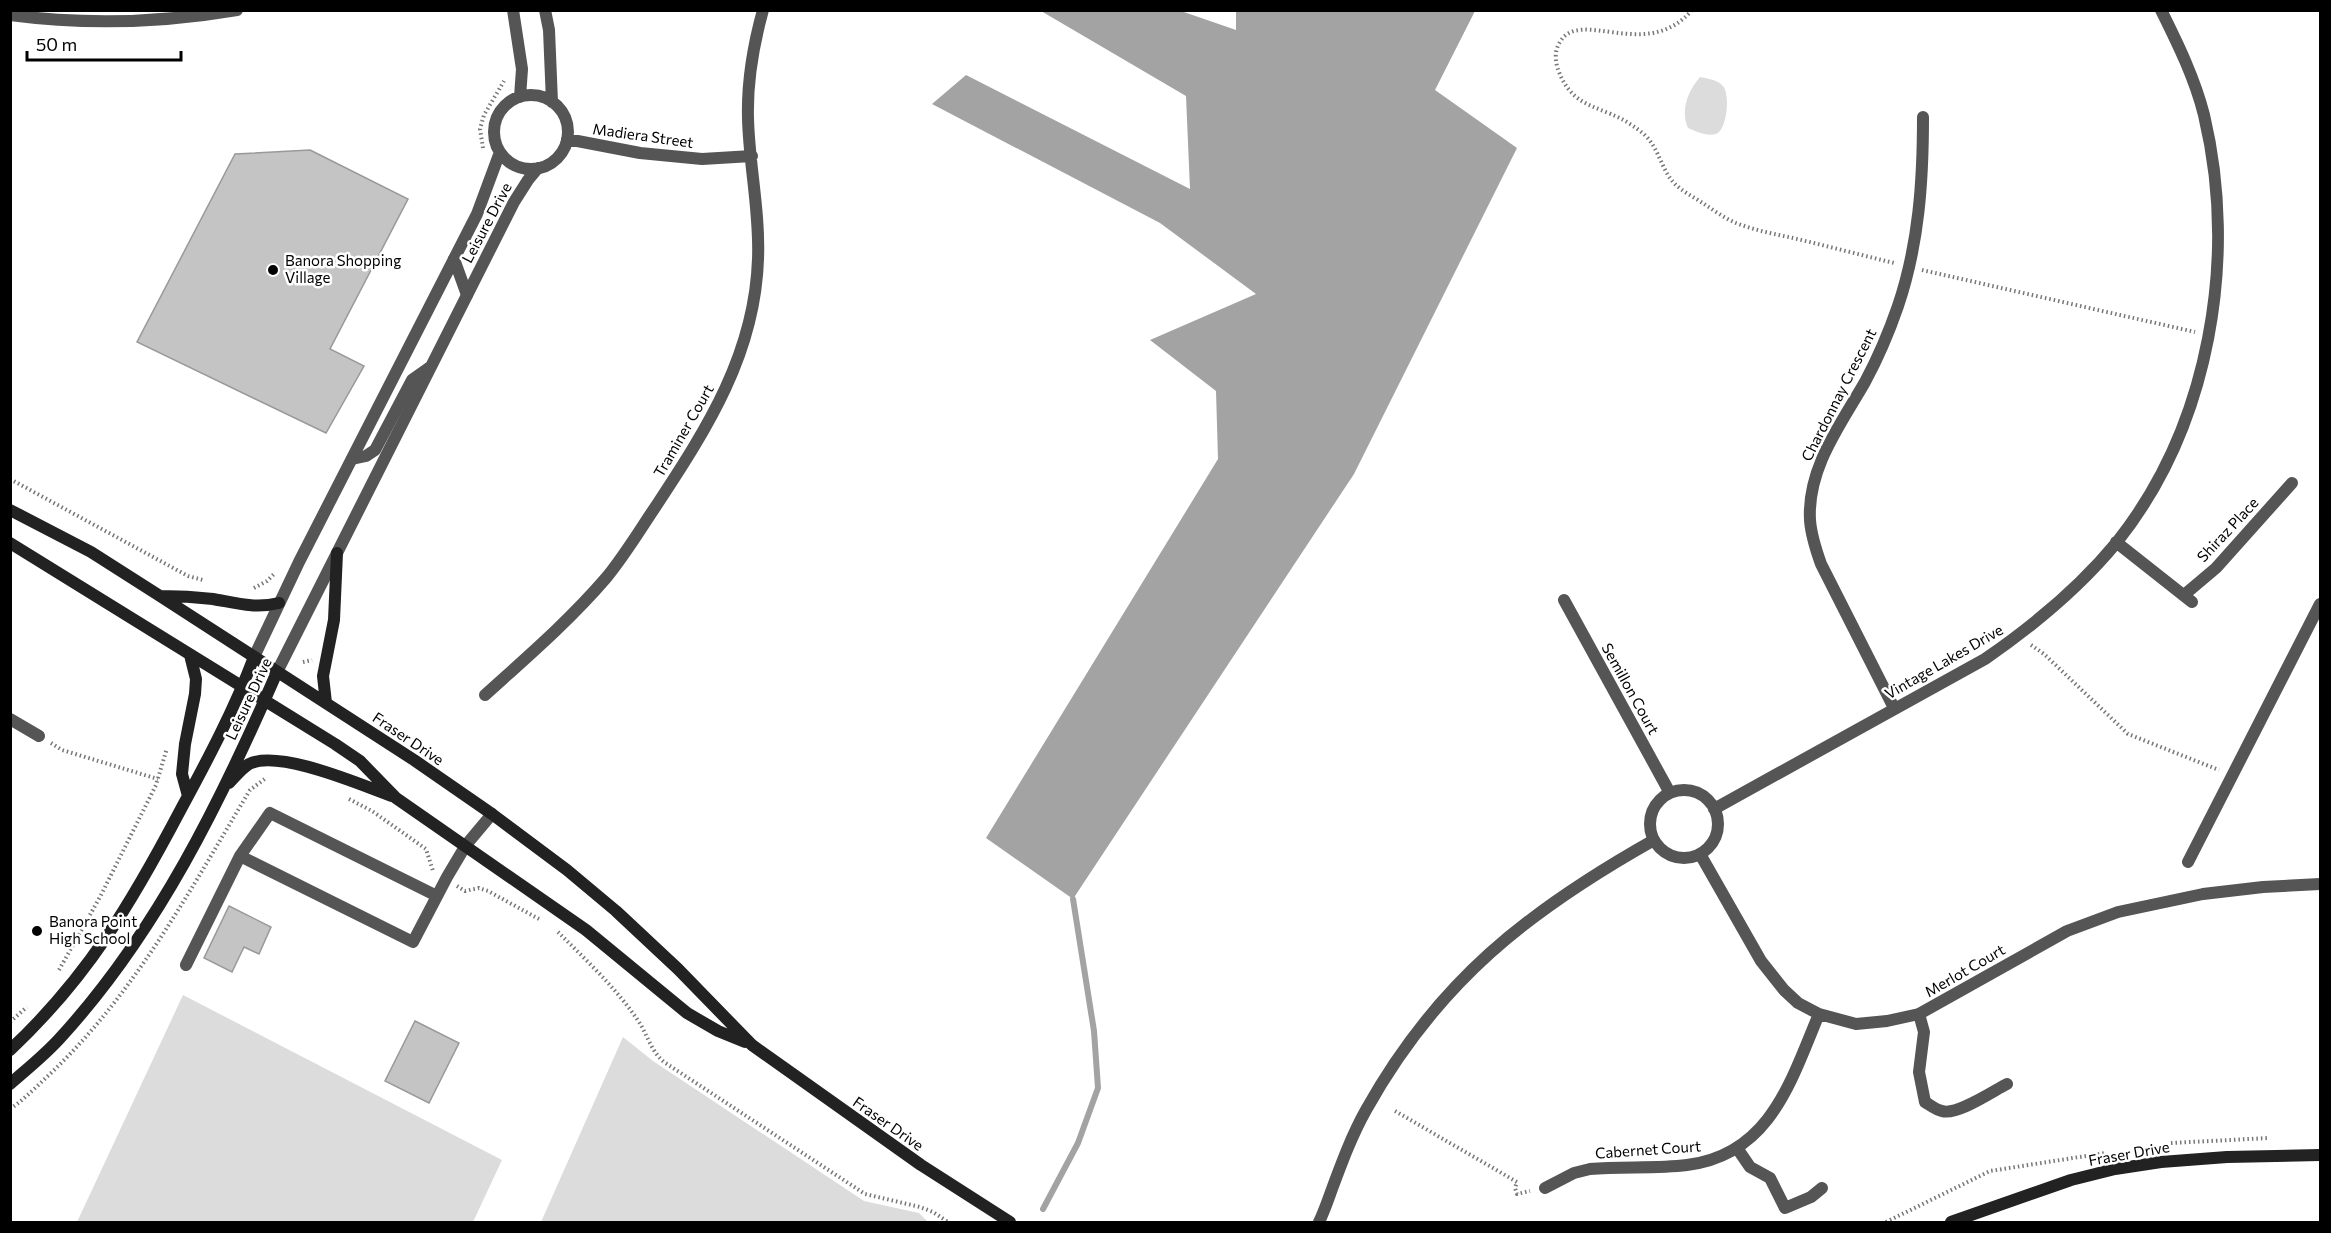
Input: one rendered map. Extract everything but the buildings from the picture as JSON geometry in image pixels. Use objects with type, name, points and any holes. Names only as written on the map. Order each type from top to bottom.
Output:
[{"type":"street","points":[[10,15],[51,20],[116,22],[204,16],[237,10]]},
{"type":"street","points":[[513,10],[522,69],[520,97],[531,95],[552,102],[565,118],[567,138]]},
{"type":"street","points":[[545,10],[549,30],[552,102]]},
{"type":"street","name":"Traminer Court","points":[[485,695],[560,627],[607,576],[691,453],[718,407],[743,344],[756,289],[758,223],[748,119],[751,62],[763,10]]},
{"type":"street","name":"Vintage Lakes Drive","points":[[1714,809],[1985,659],[2018,636],[2079,582],[2116,542],[2153,487],[2171,451],[2200,372],[2216,288],[2218,235],[2211,152],[2203,114],[2189,69],[2161,10]]},
{"type":"street","name":"Leisure Drive","points":[[520,97],[502,109],[494,130],[495,141],[507,160],[516,166],[538,168],[549,164],[564,149],[567,138]]},
{"type":"street","name":"Chardonnay Crescent","points":[[1894,708],[1821,564],[1814,544],[1810,519],[1812,497],[1823,456],[1877,357],[1897,308],[1910,267],[1920,202],[1923,117]]},
{"type":"street","name":"Madiera Street","points":[[567,138],[661,155],[702,159],[752,156]]},
{"type":"street","name":"Leisure Drive","points":[[10,1050],[57,1003],[107,938],[158,853],[227,723],[279,603],[454,260],[488,189],[500,152]]},
{"type":"street","name":"Leisure Drive","points":[[10,1084],[60,1039],[115,972],[169,888],[221,791],[277,672],[466,295],[516,198],[538,168]]},
{"type":"street","name":"Leisure Drive","points":[[454,260],[466,295]]},
{"type":"street","points":[[352,459],[360,458],[375,450],[412,380],[429,368]]},
{"type":"street","name":"Shiraz Place","points":[[2116,542],[2188,598],[2292,483]]},
{"type":"street","name":"Fraser Drive","points":[[10,510],[82,547],[160,596],[492,814],[567,870],[616,911],[678,969],[752,1045],[921,1165],[1010,1222]]},
{"type":"street","name":"Fraser Drive","points":[[10,543],[360,761],[396,798],[586,930],[687,1013],[718,1031],[752,1045]]},
{"type":"street","points":[[326,703],[323,676],[334,620],[337,554]]},
{"type":"street","points":[[160,596],[190,596],[263,607],[279,603]]},
{"type":"street","name":"Semillon Court","points":[[1564,600],[1670,793]]},
{"type":"street","points":[[2188,862],[2320,604]]},
{"type":"street","points":[[188,796],[182,774],[196,679],[190,655]]},
{"type":"street","points":[[10,719],[39,736]]},
{"type":"street","points":[[221,791],[248,765],[261,760],[274,759],[330,774],[396,798]]},
{"type":"street","points":[[1683,790],[1695,792],[1706,799],[1714,809],[1717,821],[1716,834],[1710,846],[1700,854],[1687,858],[1674,857],[1662,850],[1654,840],[1650,827],[1651,813],[1659,801],[1670,793],[1683,790]]},
{"type":"street","points":[[186,965],[240,856],[270,813],[437,896]]},
{"type":"street","points":[[240,856],[413,942],[466,845],[492,814]]},
{"type":"street","points":[[1319,1222],[1365,1111],[1409,1042],[1434,1009],[1480,961],[1537,913],[1607,867],[1654,840]]},
{"type":"street","name":"Merlot Court","points":[[1700,854],[1772,976],[1798,1003],[1819,1014],[1856,1024],[1887,1021],[1919,1014],[2048,941],[2082,924],[2103,917],[2144,905],[2203,894],[2263,887],[2320,884]]},
{"type":"street","name":"Cabernet Court","points":[[1545,1188],[1574,1173],[1590,1169],[1690,1165],[1712,1160],[1737,1148],[1757,1133],[1775,1111],[1819,1014]]},
{"type":"street","points":[[1919,1014],[1924,1032],[1919,1072],[1925,1102],[1941,1111],[1949,1112],[2007,1084]]},
{"type":"street","points":[[1737,1148],[1750,1167],[1770,1178],[1785,1208],[1811,1197],[1822,1188]]},
{"type":"street","name":"Fraser Drive","points":[[1951,1222],[2071,1180],[2115,1169],[2161,1162],[2227,1157],[2320,1155]]},
{"type":"path","points":[[1692,10],[1679,23],[1658,33],[1629,36],[1584,28],[1567,34],[1560,41],[1556,52],[1557,66],[1571,93],[1582,103],[1625,120],[1642,133],[1650,140],[1674,183],[1735,222],[1910,267],[2208,335]]},
{"type":"path","points":[[482,152],[480,129],[484,116],[504,81],[505,75]]},
{"type":"path","points":[[10,479],[188,576],[208,582]]},
{"type":"path","points":[[248,589],[258,587],[276,572]]},
{"type":"path","points":[[2018,636],[2044,654],[2128,734],[2233,775]]},
{"type":"path","points":[[39,736],[62,750],[158,779]]},
{"type":"path","points":[[57,974],[100,897],[158,779],[170,739]]},
{"type":"path","points":[[465,891],[479,888],[488,891],[548,925]]},
{"type":"path","points":[[556,931],[626,1004],[639,1021],[656,1055],[664,1062],[865,1194],[920,1207],[948,1222]]},
{"type":"path","points":[[10,1022],[32,1003]]},
{"type":"path","points":[[1395,1111],[1517,1182],[1515,1188],[1517,1194],[1545,1188]]},
{"type":"path","points":[[1886,1222],[1983,1173],[2061,1160]]},
{"type":"shaded area","points":[[1041,11],[1181,11],[1236,30],[1236,11],[1475,11],[1435,90],[1517,148],[1354,474],[1073,899],[986,838],[1218,459],[1216,391],[1150,340],[1256,294],[1160,223],[932,104],[966,75],[1190,189],[1186,96]]},
{"type":"shaded area","points":[[1700,77],[1717,82],[1725,89],[1727,103],[1725,119],[1720,131],[1712,135],[1688,128],[1686,121],[1686,101]]},
{"type":"shaded area","points":[[183,995],[502,1160],[473,1222],[77,1222]]},
{"type":"shaded area","points":[[623,1037],[653,1061],[864,1201],[919,1213],[928,1222],[541,1222]]},
{"type":"waterway","points":[[1043,1209],[1078,1143],[1098,1088],[1094,1031],[1073,899]]},
{"type":"place","name":"Banora Shopping Village","points":[[273,270]]},
{"type":"place","name":"Banora Point High School","points":[[37,931]]}]
